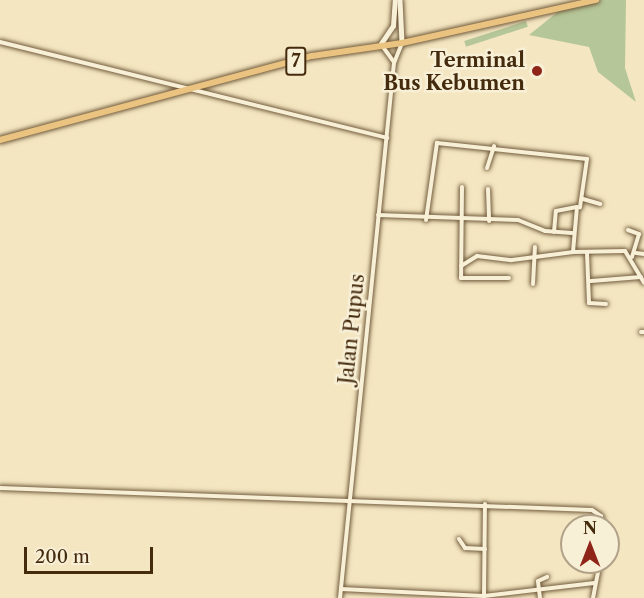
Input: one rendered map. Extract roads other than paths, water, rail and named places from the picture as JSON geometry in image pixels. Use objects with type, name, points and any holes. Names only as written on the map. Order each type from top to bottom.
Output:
[{"type":"highway","name":"7","points":[[0,140],[196,90],[312,56],[402,43],[596,0]]},
{"type":"street","points":[[394,63],[380,45],[393,26],[395,0]]},
{"type":"street","name":"Jalan Pupus","points":[[340,598],[394,63],[402,43],[400,0]]},
{"type":"street","points":[[0,42],[387,138]]},
{"type":"street","points":[[426,220],[435,144],[494,146],[587,159],[583,199],[572,233],[573,252]]},
{"type":"street","points":[[488,168],[494,146]]},
{"type":"street","points":[[462,187],[461,278],[509,278]]},
{"type":"street","points":[[488,189],[489,221]]},
{"type":"street","points":[[583,199],[600,204]]},
{"type":"street","points":[[554,232],[556,211],[580,208]]},
{"type":"street","points":[[378,215],[426,220],[524,221],[554,232],[572,233]]},
{"type":"street","points":[[628,230],[638,232],[636,253],[632,257]]},
{"type":"street","points":[[533,284],[535,247]]},
{"type":"street","points":[[461,266],[477,256],[587,253],[613,248],[632,257],[644,283]]},
{"type":"street","points":[[587,253],[591,281],[590,305],[606,303]]},
{"type":"street","points":[[636,253],[644,254]]},
{"type":"street","points":[[591,281],[641,277]]},
{"type":"street","points":[[0,488],[485,504],[592,510],[598,514]]},
{"type":"street","points":[[484,596],[485,504]]},
{"type":"street","points":[[459,539],[465,548],[485,549]]},
{"type":"street","points":[[593,598],[597,574]]},
{"type":"street","points":[[537,587],[547,577]]},
{"type":"street","points":[[341,589],[484,596],[537,587],[594,584]]},
{"type":"street","points":[[537,587],[540,598]]},
{"type":"place","name":"Terminal Bus Kebumen","points":[[537,71]]}]
